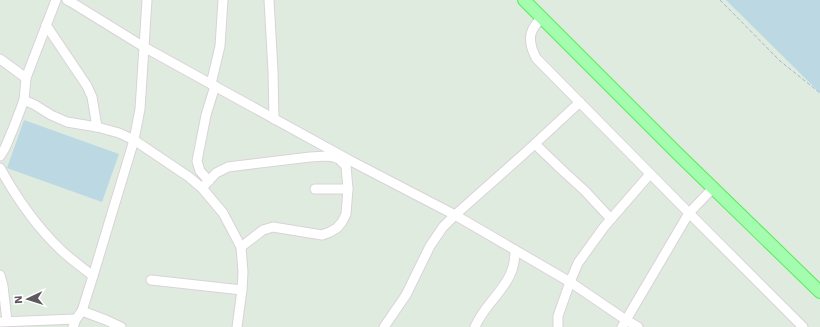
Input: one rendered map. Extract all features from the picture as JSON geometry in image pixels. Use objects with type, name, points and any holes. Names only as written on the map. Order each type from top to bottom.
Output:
[{"type":"main road","points":[[524,0],[820,292]]},
{"type":"street","points":[[0,156],[24,100],[26,78],[56,0]]},
{"type":"street","points":[[77,319],[93,276],[134,140],[140,109],[147,0]]},
{"type":"street","points":[[209,181],[200,171],[197,161],[220,46],[223,0]]},
{"type":"street","points":[[269,0],[274,119]]},
{"type":"street","points":[[70,1],[144,47],[351,161],[455,215],[570,282],[624,323],[638,327]]},
{"type":"street","points":[[541,18],[531,31],[531,48],[536,58],[803,327]]},
{"type":"street","points":[[46,25],[87,86],[92,97],[97,127]]},
{"type":"street","points":[[0,59],[26,78]]},
{"type":"street","points":[[24,100],[67,122],[97,127],[119,133],[134,140],[189,177],[202,188],[223,213],[242,247],[242,290],[237,327]]},
{"type":"street","points":[[384,327],[406,295],[430,246],[443,227],[580,102]]},
{"type":"street","points":[[535,144],[585,191],[611,219]]},
{"type":"street","points":[[202,188],[216,173],[228,167],[327,156],[338,159],[346,166],[348,189],[346,214],[337,228],[322,234],[273,227],[263,230],[242,247]]},
{"type":"street","points":[[0,168],[22,203],[40,226],[60,249],[93,276]]},
{"type":"street","points":[[558,327],[558,316],[578,263],[611,219],[650,174]]},
{"type":"street","points":[[315,188],[348,189]]},
{"type":"street","points":[[624,323],[689,213],[713,188]]},
{"type":"street","points":[[475,327],[487,306],[511,274],[515,250]]},
{"type":"street","points":[[0,275],[3,286],[4,321],[77,319],[106,320],[122,327]]},
{"type":"street","points":[[151,280],[242,290]]},
{"type":"path","points":[[720,0],[780,60],[820,93]]},
{"type":"shaded area","points":[[726,0],[820,0],[820,93]]},
{"type":"shaded area","points":[[24,120],[119,154],[102,202],[7,168]]}]
